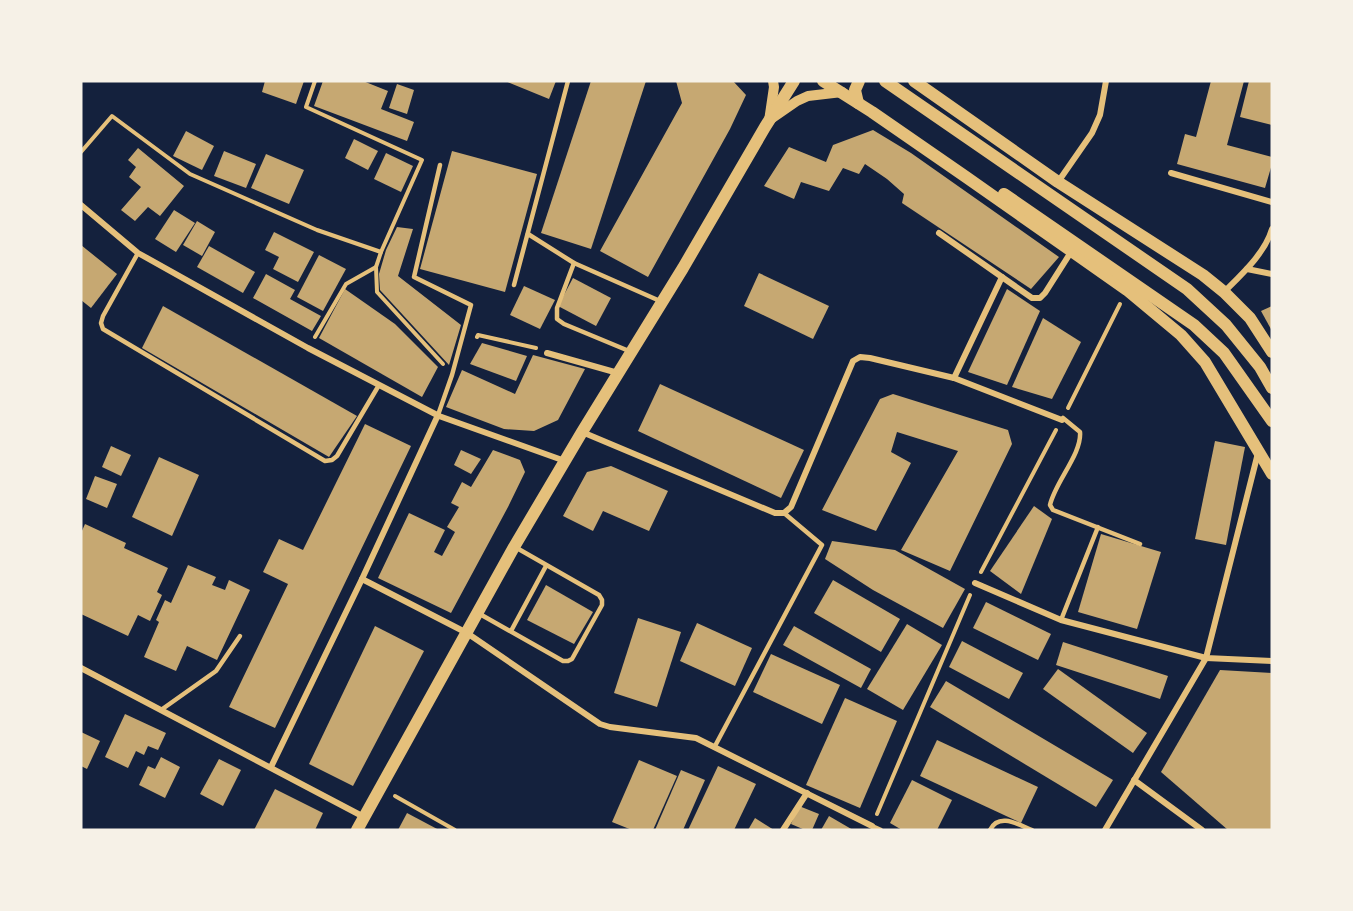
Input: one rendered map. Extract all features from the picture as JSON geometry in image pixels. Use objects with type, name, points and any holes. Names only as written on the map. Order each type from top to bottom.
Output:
[{"type":"main road","points":[[357,830],[514,547],[794,81]]},
{"type":"main road","points":[[823,81],[841,87],[1194,325],[1224,353],[1272,421]]},
{"type":"main road","points":[[858,103],[855,90],[859,81]]},
{"type":"main road","points":[[885,81],[1187,289],[1226,325],[1260,367],[1272,388]]},
{"type":"main road","points":[[914,81],[1058,182],[1203,275],[1250,318],[1272,352]]},
{"type":"main road","points":[[841,87],[858,103],[1126,290],[1181,335],[1205,362],[1272,474]]},
{"type":"street","points":[[769,121],[773,81]]},
{"type":"street","points":[[1058,182],[1092,133],[1100,115],[1106,81]]},
{"type":"street","points":[[769,121],[797,101],[841,87]]},
{"type":"street","points":[[1171,173],[1272,202]]},
{"type":"street","points":[[81,206],[138,253],[308,348],[438,416],[566,461]]},
{"type":"street","points":[[1224,292],[1269,240],[1272,229]]},
{"type":"street","points":[[939,233],[1032,298],[1040,298],[1071,252]]},
{"type":"street","points":[[1246,269],[1272,274]]},
{"type":"street","points":[[954,378],[1002,277]]},
{"type":"street","points":[[546,351],[619,374]]},
{"type":"street","points":[[582,432],[775,513],[784,513],[791,507],[853,361],[860,357],[954,378],[1062,419]]},
{"type":"street","points":[[272,767],[438,416]]},
{"type":"street","points":[[1106,830],[1206,658],[1259,451]]},
{"type":"street","points":[[362,579],[467,633],[600,724],[696,738],[872,826]]},
{"type":"street","points":[[975,584],[1061,620],[1206,658],[1272,661]]},
{"type":"street","points":[[81,668],[364,817]]},
{"type":"street","points":[[1134,780],[1202,830]]},
{"type":"street","points":[[783,830],[807,793]]},
{"type":"lane","points":[[514,285],[568,81]]},
{"type":"lane","points":[[438,416],[452,375],[471,304],[414,278],[440,165]]},
{"type":"lane","points":[[528,234],[574,263],[663,302]]},
{"type":"lane","points":[[138,253],[103,316],[101,323],[103,329],[326,461],[338,456],[379,385]]},
{"type":"lane","points":[[574,263],[557,308],[557,319],[632,352]]},
{"type":"lane","points":[[1062,419],[1080,432],[1081,439],[1052,496],[1050,505],[1053,510],[1140,544]]},
{"type":"lane","points":[[715,746],[822,545],[784,513]]},
{"type":"lane","points":[[1061,620],[1098,527]]},
{"type":"lane","points":[[478,613],[563,661],[568,661],[572,659],[602,604],[599,595],[514,547]]},
{"type":"lane","points":[[511,631],[546,566]]},
{"type":"lane","points":[[160,710],[216,671],[240,636]]},
{"type":"lane","points":[[990,830],[1000,820],[1032,830]]},
{"type":"lane","points":[[872,826],[881,830]]},
{"type":"path","points":[[315,81],[306,106],[422,160],[381,252],[376,267],[377,292],[452,375]]},
{"type":"path","points":[[81,152],[112,116],[190,174],[317,230],[381,252]]},
{"type":"path","points":[[308,348],[346,284],[376,267]]},
{"type":"path","points":[[872,826],[975,584],[1062,419],[1126,290]]},
{"type":"path","points":[[472,346],[478,335],[546,351]]},
{"type":"path","points":[[380,787],[454,830]]},
{"type":"building","points":[[265,81],[304,81],[296,104],[262,92]]},
{"type":"building","points":[[323,81],[363,81],[388,91],[381,109],[414,122],[407,141],[314,106]]},
{"type":"building","points":[[505,81],[556,81],[549,99]]},
{"type":"building","points":[[591,81],[646,81],[591,249],[541,233]]},
{"type":"building","points":[[676,81],[733,81],[746,95],[730,129],[648,277],[600,251],[682,103]]},
{"type":"building","points":[[1211,81],[1244,81],[1227,145],[1272,157],[1265,188],[1177,164],[1185,134],[1196,137]]},
{"type":"building","points":[[1249,81],[1272,81],[1272,125],[1240,117]]},
{"type":"building","points":[[397,84],[414,90],[407,114],[389,108]]},
{"type":"building","points":[[873,130],[911,153],[1059,257],[1031,289],[902,203],[904,194],[865,164],[859,174],[843,168],[829,191],[801,182],[794,199],[764,186],[789,147],[826,162],[833,145]]},
{"type":"building","points":[[186,131],[214,146],[202,170],[173,156]]},
{"type":"building","points":[[354,139],[378,151],[368,170],[345,158]]},
{"type":"building","points":[[138,148],[184,186],[160,216],[148,207],[135,221],[121,210],[141,187],[129,177],[136,167],[128,160]]},
{"type":"building","points":[[224,151],[256,164],[246,188],[214,176]]},
{"type":"building","points":[[452,151],[537,174],[505,292],[420,269]]},
{"type":"building","points":[[386,153],[413,166],[401,192],[374,179]]},
{"type":"building","points":[[266,154],[304,170],[289,204],[251,188]]},
{"type":"building","points":[[174,210],[195,223],[176,252],[155,239]]},
{"type":"building","points":[[197,221],[215,232],[202,256],[183,245]]},
{"type":"building","points":[[397,227],[413,229],[398,276],[461,325],[449,365],[380,290],[379,274],[386,250]]},
{"type":"building","points":[[274,232],[314,252],[298,282],[273,269],[279,257],[265,250]]},
{"type":"building","points":[[81,245],[117,274],[91,308],[81,300]]},
{"type":"building","points":[[209,246],[255,272],[243,293],[197,267]]},
{"type":"building","points":[[319,255],[346,269],[323,311],[297,297]]},
{"type":"building","points":[[759,273],[829,306],[813,339],[744,306]]},
{"type":"building","points":[[266,274],[295,290],[290,299],[321,316],[312,331],[253,298]]},
{"type":"building","points":[[573,278],[611,298],[596,326],[558,306]]},
{"type":"building","points":[[524,286],[555,300],[540,329],[510,315]]},
{"type":"building","points":[[345,289],[395,324],[438,367],[422,397],[319,338]]},
{"type":"building","points":[[1007,289],[1040,311],[1007,385],[968,372]]},
{"type":"building","points":[[163,306],[357,416],[329,457],[142,348]]},
{"type":"building","points":[[1272,306],[1272,331],[1261,311]]},
{"type":"building","points":[[1043,318],[1081,342],[1052,399],[1012,387]]},
{"type":"building","points":[[482,343],[527,356],[516,381],[470,364]]},
{"type":"building","points":[[533,355],[585,369],[558,420],[534,431],[504,429],[446,407],[462,370],[515,394]]},
{"type":"building","points":[[660,384],[804,450],[781,498],[638,431]]},
{"type":"building","points":[[893,394],[1008,430],[1012,444],[950,571],[901,550],[958,451],[897,432],[891,452],[911,463],[876,531],[822,510],[880,399]]},
{"type":"building","points":[[365,424],[411,446],[275,728],[229,707],[288,584],[263,572],[279,539],[303,550]]},
{"type":"building","points":[[1215,441],[1245,447],[1226,545],[1195,539]]},
{"type":"building","points":[[111,446],[131,455],[121,476],[102,467]]},
{"type":"building","points":[[461,450],[481,459],[471,474],[454,465]]},
{"type":"building","points":[[493,450],[520,460],[525,472],[451,613],[378,578],[409,513],[445,530],[434,552],[442,556],[455,532],[447,527],[459,507],[451,503],[462,482],[471,487]]},
{"type":"building","points":[[159,457],[199,475],[172,536],[132,517]]},
{"type":"building","points":[[611,466],[668,491],[649,531],[603,511],[593,531],[563,516],[587,472]]},
{"type":"building","points":[[95,476],[117,484],[107,508],[86,499]]},
{"type":"building","points":[[1034,506],[1052,519],[1021,594],[990,571]]},
{"type":"building","points":[[85,524],[126,543],[124,548],[168,568],[157,592],[162,595],[150,621],[138,615],[128,636],[81,614],[81,533]]},
{"type":"building","points":[[1101,534],[1161,552],[1137,629],[1078,612]]},
{"type":"building","points":[[832,541],[895,550],[965,589],[943,628],[873,590],[825,559]]},
{"type":"building","points":[[188,565],[216,577],[212,585],[225,590],[229,580],[250,590],[217,660],[187,646],[176,671],[144,657],[159,622],[156,620],[165,600],[171,603]]},
{"type":"building","points":[[833,580],[900,619],[881,652],[814,613]]},
{"type":"building","points":[[546,585],[593,612],[574,644],[527,620]]},
{"type":"building","points":[[986,602],[1051,634],[1038,660],[973,628]]},
{"type":"building","points":[[638,618],[681,632],[657,707],[614,693]]},
{"type":"building","points":[[697,623],[752,648],[735,686],[680,661]]},
{"type":"building","points":[[907,624],[942,645],[903,710],[867,689]]},
{"type":"building","points":[[375,626],[424,651],[353,786],[309,764]]},
{"type":"building","points":[[794,626],[871,669],[861,688],[783,645]]},
{"type":"building","points":[[962,641],[1023,673],[1009,699],[949,667]]},
{"type":"building","points":[[1063,642],[1168,676],[1160,699],[1056,665]]},
{"type":"building","points":[[771,654],[840,685],[822,724],[753,692]]},
{"type":"building","points":[[1058,669],[1147,733],[1133,753],[1043,689]]},
{"type":"building","points":[[1220,670],[1272,673],[1272,830],[1228,830],[1161,772]]},
{"type":"building","points":[[946,681],[1113,780],[1096,807],[930,707]]},
{"type":"building","points":[[845,698],[897,721],[860,808],[806,785]]},
{"type":"building","points":[[125,714],[166,733],[158,750],[148,746],[144,755],[136,751],[128,768],[105,757]]},
{"type":"building","points":[[81,732],[100,741],[87,769],[81,766]]},
{"type":"building","points":[[937,740],[1038,787],[1021,823],[920,776]]},
{"type":"building","points":[[161,757],[180,767],[165,798],[139,785],[148,766],[155,769]]},
{"type":"building","points":[[219,759],[241,770],[223,806],[200,794]]},
{"type":"building","points":[[639,760],[677,776],[653,830],[632,830],[612,822]]},
{"type":"building","points":[[718,766],[756,784],[734,830],[688,830]]},
{"type":"building","points":[[681,770],[705,780],[683,830],[655,830]]},
{"type":"building","points":[[912,780],[952,800],[937,830],[902,830],[890,823]]},
{"type":"building","points":[[275,789],[323,813],[315,830],[254,830]]},
{"type":"building","points":[[799,806],[819,814],[812,830],[805,830],[791,824]]},
{"type":"building","points":[[407,813],[439,830],[398,830]]},
{"type":"building","points":[[829,816],[853,830],[821,830]]},
{"type":"building","points":[[755,818],[774,830],[748,830]]}]
